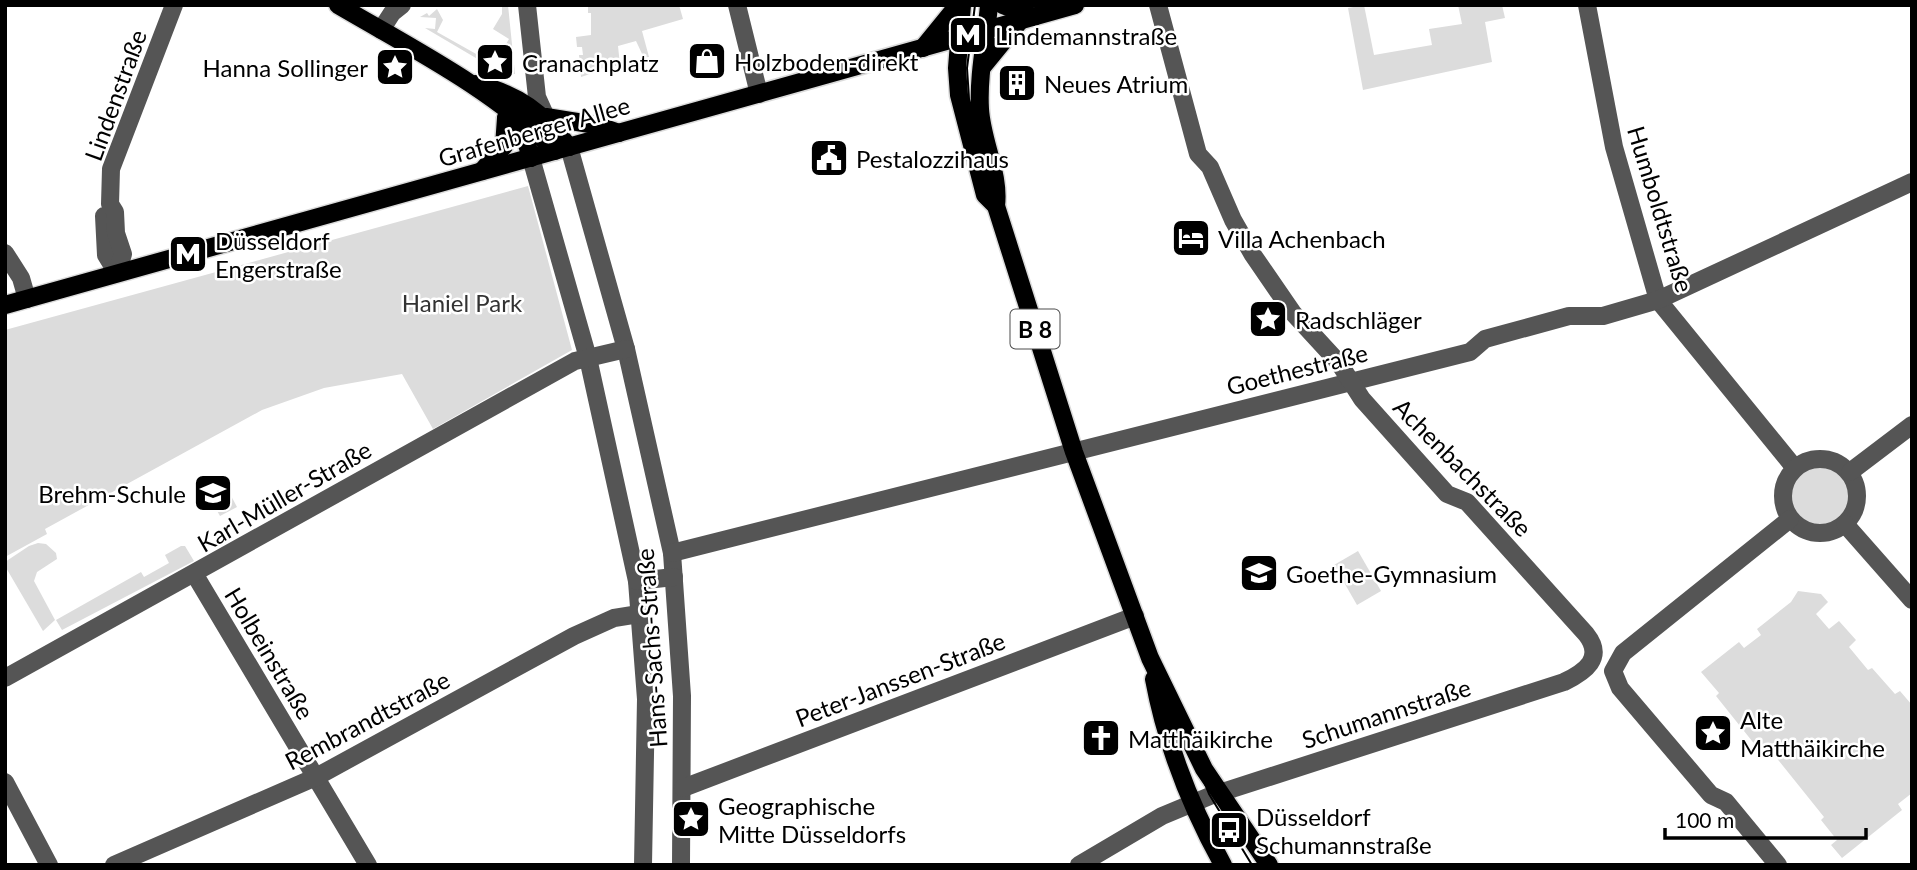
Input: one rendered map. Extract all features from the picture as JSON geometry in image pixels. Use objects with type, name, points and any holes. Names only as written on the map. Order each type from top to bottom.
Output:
[{"type":"main road","points":[[338,5],[468,82],[501,111],[526,141],[531,158]]},
{"type":"main road","points":[[959,95],[945,63],[940,57],[922,48],[962,5],[986,30]]},
{"type":"main road","name":"B 8","points":[[962,5],[957,68],[959,95],[985,195],[996,206]]},
{"type":"main road","name":"B 8","points":[[989,5],[981,68],[980,111],[998,191],[996,206],[1074,452],[1150,658],[1203,769],[1269,865]]},
{"type":"main road","points":[[959,38],[972,46],[981,68],[1027,19],[1003,5]]},
{"type":"main road","name":"Grafenberger Allee","points":[[5,305],[1075,5]]},
{"type":"main road","points":[[468,82],[500,90],[546,117],[596,125],[619,133]]},
{"type":"main road","points":[[501,111],[519,117],[562,149]]},
{"type":"main road","points":[[482,171],[504,146],[501,111]]},
{"type":"main road","points":[[546,117],[562,149]]},
{"type":"main road","name":"B 8","points":[[1150,658],[1160,709],[1191,803],[1223,865]]},
{"type":"street","name":"Lindenstraße","points":[[117,274],[106,255],[104,213],[110,204],[111,169],[174,5]]},
{"type":"street","points":[[381,30],[392,13],[402,5]]},
{"type":"street","points":[[527,5],[537,97],[546,117]]},
{"type":"street","points":[[737,5],[759,94]]},
{"type":"street","name":"Achenbachstraße","points":[[1158,5],[1198,154],[1210,167],[1233,220],[1266,275],[1293,313],[1339,363],[1362,400],[1447,494],[1467,502],[1586,634],[1592,644],[1593,661]]},
{"type":"street","name":"Humboldtstraße","points":[[1587,5],[1614,147],[1658,300],[1794,467]]},
{"type":"street","name":"Hans-Sachs-Straße","points":[[562,149],[626,349],[672,553],[680,637],[683,788],[681,865]]},
{"type":"street","name":"Hans-Sachs-Straße","points":[[531,158],[588,358],[638,581],[646,699],[643,865]]},
{"type":"street","name":"Goethestraße","points":[[672,553],[1350,380],[1470,352],[1485,339],[1569,316],[1603,316],[1658,300],[1912,182]]},
{"type":"street","points":[[5,253],[21,278],[27,299]]},
{"type":"street","points":[[588,358],[626,349]]},
{"type":"street","name":"Karl-Müller-Straße","points":[[5,678],[195,575],[575,361],[588,358]]},
{"type":"street","points":[[1850,472],[1912,425]]},
{"type":"street","points":[[1806,461],[1823,461],[1841,464],[1850,472],[1856,484],[1855,498],[1852,515],[1845,524],[1834,530],[1816,530],[1800,527],[1790,519],[1784,510],[1784,492],[1787,477],[1794,467],[1806,461]]},
{"type":"street","points":[[1778,865],[1726,802],[1711,795],[1620,688],[1613,675],[1614,666],[1623,653],[1790,519]]},
{"type":"street","points":[[1845,524],[1912,600]]},
{"type":"street","name":"Holbeinstraße","points":[[195,575],[368,865]]},
{"type":"street","points":[[638,581],[674,577]]},
{"type":"street","name":"Rembrandtstraße","points":[[114,865],[316,777],[575,636],[614,618],[639,614]]},
{"type":"street","name":"Peter-Janssen-Straße","points":[[683,788],[1135,616]]},
{"type":"street","name":"Schumannstraße","points":[[1079,865],[1162,816],[1191,803],[1563,682],[1584,672],[1593,661]]},
{"type":"street","points":[[5,782],[49,865]]},
{"type":"green space","points":[[502,5],[508,5],[515,74],[503,74],[425,28],[435,29],[436,18],[420,17],[427,13],[429,16],[437,9],[443,20],[437,32],[494,64],[509,39],[493,29],[502,14]]},
{"type":"green space","points":[[588,5],[679,5],[683,19],[642,31],[649,57],[644,58],[636,41],[618,46],[620,65],[589,71],[590,74],[581,77],[579,55],[583,55],[582,47],[577,47],[576,37],[591,35],[591,13],[588,13]]},
{"type":"green space","points":[[1364,5],[1374,55],[1432,45],[1429,29],[1462,24],[1458,5],[1502,5],[1505,18],[1485,22],[1492,62],[1363,90],[1348,8]]},
{"type":"green space","name":"Haniel Park","points":[[528,186],[572,350],[433,429],[402,374],[324,388],[262,410],[45,529],[47,534],[5,557],[5,330]]},
{"type":"green space","points":[[1820,460],[1840,466],[1850,476],[1856,496],[1850,516],[1840,526],[1820,532],[1800,526],[1790,516],[1784,496],[1790,476],[1800,466]]},
{"type":"green space","points":[[222,479],[237,507],[220,516],[205,489]]},
{"type":"green space","points":[[38,543],[46,544],[56,553],[57,559],[37,572],[34,581],[55,620],[43,631],[5,566],[5,562]]},
{"type":"green space","points":[[185,546],[194,561],[62,630],[56,620],[141,572],[144,577],[169,563],[165,555]]},
{"type":"green space","points":[[1358,551],[1381,591],[1357,605],[1334,565]]},
{"type":"green space","points":[[1798,591],[1821,594],[1828,602],[1816,614],[1829,629],[1839,621],[1856,640],[1849,647],[1868,670],[1872,668],[1895,694],[1900,691],[1912,705],[1912,793],[1898,804],[1902,810],[1842,858],[1831,845],[1837,840],[1821,820],[1824,817],[1771,751],[1764,756],[1716,696],[1719,693],[1701,672],[1739,642],[1744,648],[1761,635],[1757,629],[1791,602]]},
{"type":"tram line","points":[[975,5],[967,68],[969,99],[1050,368],[1130,595],[1209,794],[1252,865]]},
{"type":"tram line","points":[[5,309],[1087,5]]},
{"type":"place","name":"Lindemannstraße","points":[[968,35]]},
{"type":"place","name":"Holzboden-direkt","points":[[707,61]]},
{"type":"place","name":"Cranachplatz","points":[[495,62]]},
{"type":"place","name":"Hanna Sollinger","points":[[395,67]]},
{"type":"place","name":"Neues Atrium","points":[[1017,83]]},
{"type":"place","name":"Pestalozzihaus","points":[[829,158]]},
{"type":"place","name":"Villa Achenbach","points":[[1191,238]]},
{"type":"place","name":"Düsseldorf Engerstraße","points":[[188,254]]},
{"type":"place","name":"Radschläger","points":[[1268,319]]},
{"type":"place","name":"Brehm-Schule","points":[[213,493]]},
{"type":"place","name":"Goethe-Gymnasium","points":[[1259,573]]},
{"type":"place","name":"Alte Matthäikirche","points":[[1713,733]]},
{"type":"place","name":"Matthäikirche","points":[[1101,738]]},
{"type":"place","name":"Geographische Mitte Düsseldorfs","points":[[691,819]]},
{"type":"place","name":"Düsseldorf Schumannstraße","points":[[1229,830]]}]
